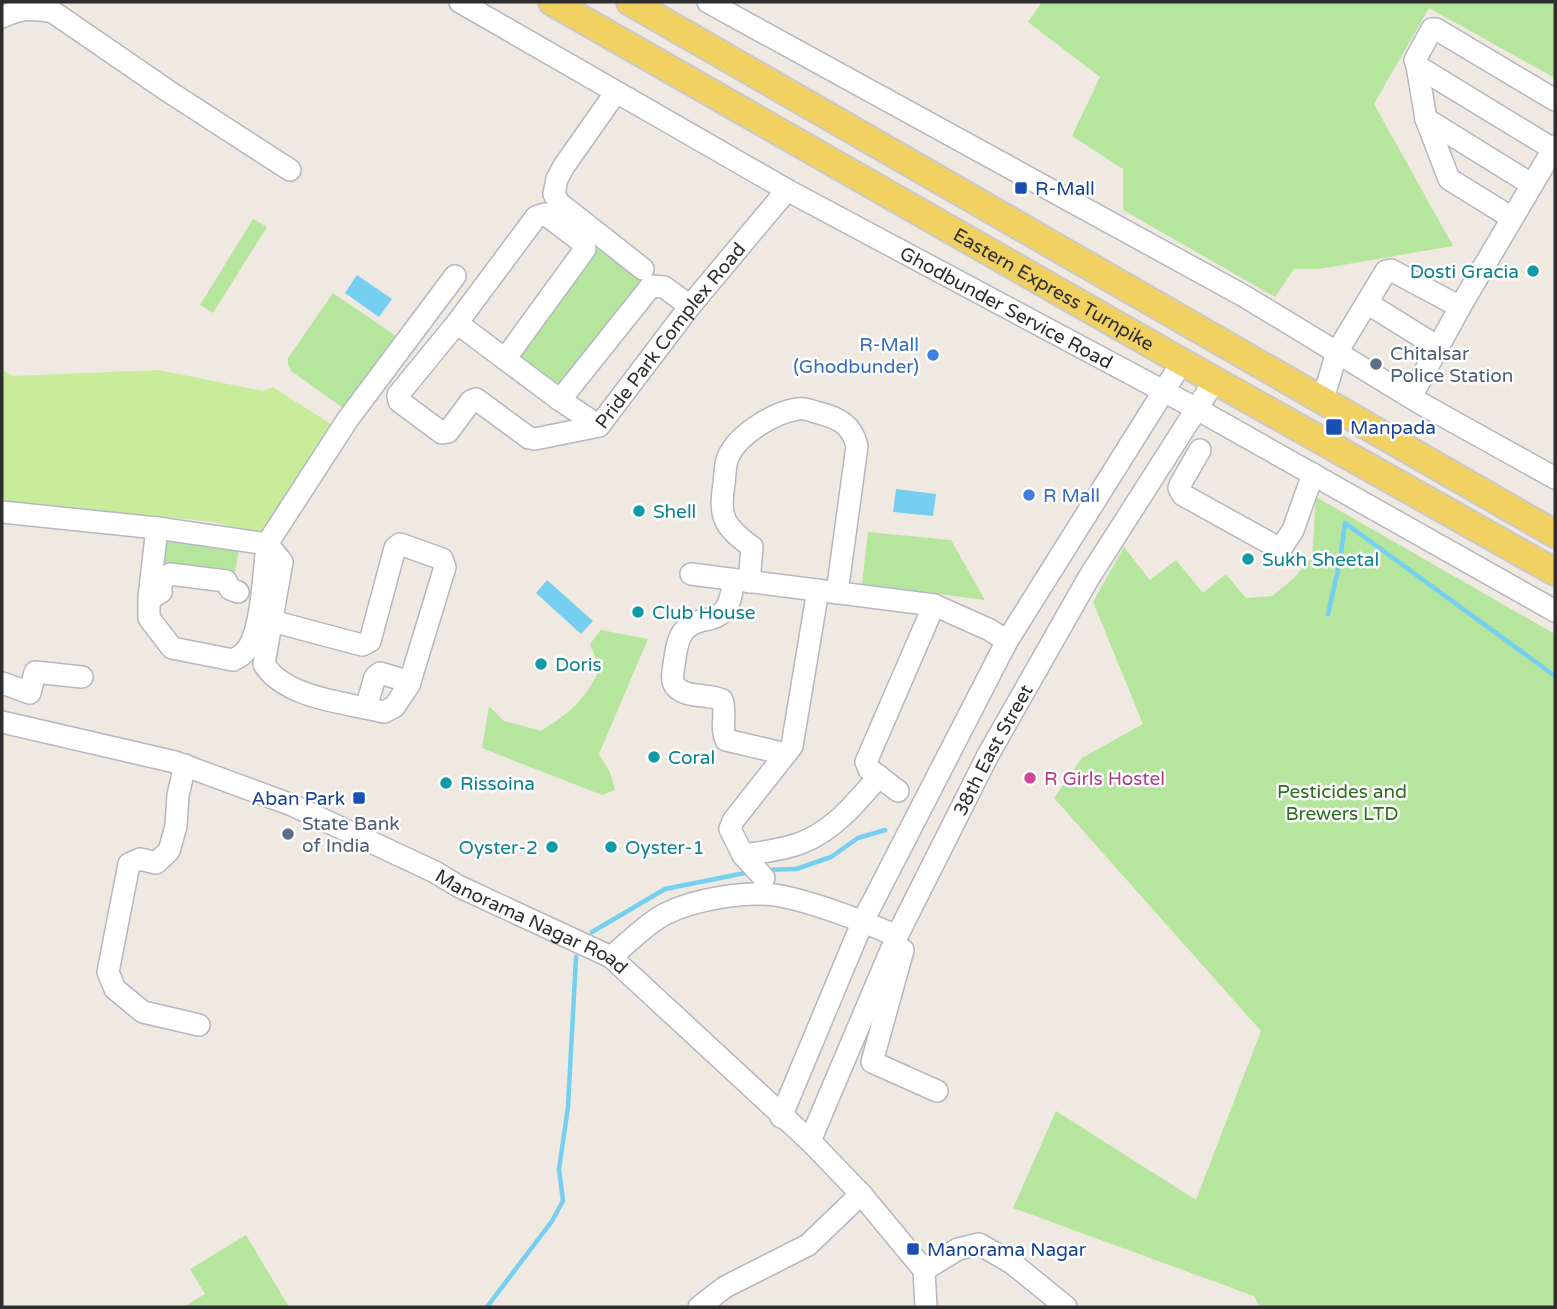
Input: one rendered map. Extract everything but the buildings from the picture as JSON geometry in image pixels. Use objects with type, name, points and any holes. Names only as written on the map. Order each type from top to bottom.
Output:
[{"type":"main road","name":"Eastern Express Turnpike","points":[[552,2],[1555,572]]},
{"type":"main road","name":"Eastern Express Turnpike","points":[[630,2],[1555,534]]},
{"type":"street","name":"Ghodbunder Service Road","points":[[460,2],[787,190],[1197,409],[1555,611]]},
{"type":"street","points":[[708,2],[1232,289],[1415,400],[1555,478]]},
{"type":"street","points":[[2,17],[20,9],[35,8],[53,12],[168,92],[290,170]]},
{"type":"street","points":[[1512,218],[1449,179],[1426,119],[1415,60],[1432,29],[1436,29],[1555,100]]},
{"type":"street","points":[[1415,400],[1438,347],[1554,147],[1417,66]]},
{"type":"street","points":[[616,92],[564,166],[557,179],[554,194],[559,202],[643,269]]},
{"type":"street","points":[[1426,119],[1531,184]]},
{"type":"street","points":[[1415,400],[1555,171]]},
{"type":"street","name":"Pride Park Complex Road","points":[[505,359],[585,249],[583,243],[545,214],[536,217],[457,323],[398,396],[399,401],[442,433],[448,432],[471,401],[476,399],[528,438],[535,439],[599,426],[690,306],[787,190]]},
{"type":"street","points":[[1323,399],[1336,352],[1387,271],[1391,270],[1460,307]]},
{"type":"street","points":[[157,528],[149,618],[172,648],[233,660],[241,656],[250,645],[258,617],[267,544],[348,419],[455,276]]},
{"type":"street","points":[[560,400],[651,286],[664,287],[690,306]]},
{"type":"street","points":[[1367,303],[1438,347]]},
{"type":"street","points":[[457,323],[599,426]]},
{"type":"street","name":"38th East Street","points":[[781,1117],[863,921],[1007,641],[1182,362]]},
{"type":"street","name":"38th East Street","points":[[810,1141],[988,755],[1088,579],[1215,380]]},
{"type":"street","points":[[764,878],[743,855],[730,829],[733,821],[786,754],[792,746],[857,446],[854,434],[848,426],[834,416],[801,408],[776,415],[766,421],[746,435],[728,456],[721,514],[729,529],[752,547],[741,581],[724,611],[716,617],[696,621],[684,628],[677,639],[672,679],[675,686],[686,694],[722,700],[725,710],[723,734],[726,740],[786,754]]},
{"type":"street","points":[[1200,450],[1181,483],[1183,495],[1275,546],[1282,547],[1293,530],[1313,474]]},
{"type":"street","points":[[2,512],[157,528],[267,544],[282,562],[264,664],[271,676],[294,690],[384,712],[394,707],[410,682],[445,568],[442,559],[400,544],[395,548],[370,641],[362,645],[272,621]]},
{"type":"street","points":[[1057,562],[1088,579]]},
{"type":"street","points":[[149,597],[153,598],[161,592],[161,582],[170,574],[226,582],[230,589],[238,592]]},
{"type":"street","points":[[691,574],[934,605],[990,630],[1007,641]]},
{"type":"street","points":[[898,791],[869,769],[866,762],[934,605]]},
{"type":"street","points":[[28,728],[30,693],[35,671],[82,677]]},
{"type":"street","points":[[366,708],[375,677],[380,673],[410,682]]},
{"type":"street","points":[[2,683],[30,693]]},
{"type":"street","name":"Manorama Nagar Road","points":[[2,722],[185,765],[292,804],[435,872],[458,886],[611,957],[810,1141],[861,1194],[924,1270]]},
{"type":"street","points":[[185,765],[178,795],[176,827],[169,850],[156,863],[140,859],[129,864],[108,972],[115,989],[143,1012],[199,1026]]},
{"type":"street","points":[[743,855],[800,844],[818,835],[846,815],[879,776]]},
{"type":"street","points":[[611,957],[664,915],[702,901],[757,894],[780,896],[863,921],[902,937],[872,1062],[937,1091]]},
{"type":"street","points":[[699,1307],[725,1287],[808,1245],[861,1194]]},
{"type":"street","points":[[926,1307],[924,1270],[958,1250],[979,1244],[1012,1263],[1066,1307]]},
{"type":"green space","points":[[1042,2],[1555,2],[1555,78],[1429,8],[1374,104],[1453,246],[1319,269],[1294,269],[1275,297],[1123,210],[1123,169],[1072,136],[1100,77],[1028,22]]},
{"type":"green space","points":[[253,219],[267,227],[213,313],[200,305]]},
{"type":"green space","points":[[598,244],[645,280],[557,396],[509,360]]},
{"type":"green space","points":[[333,293],[399,338],[346,410],[291,371],[288,364],[288,358]]},
{"type":"green space","points":[[2,370],[13,376],[159,370],[262,391],[273,387],[334,426],[261,538],[215,522],[2,502]]},
{"type":"green space","name":"Pesticides and Brewers LTD","points":[[1316,497],[1555,634],[1555,1307],[1260,1307],[1254,1296],[1013,1208],[1056,1111],[1196,1200],[1261,1031],[1054,798],[1082,758],[1143,724],[1093,602],[1124,547],[1150,580],[1176,560],[1203,593],[1226,574],[1246,598],[1272,596],[1293,579],[1312,558]]},
{"type":"green space","points":[[868,532],[951,540],[985,600],[862,584]]},
{"type":"green space","points":[[165,535],[239,549],[235,572],[161,563]]},
{"type":"green space","points":[[601,630],[648,639],[599,754],[610,772],[615,790],[602,795],[482,748],[489,706],[504,721],[541,731],[576,705],[600,669],[590,644]]},
{"type":"green space","points":[[246,1235],[289,1307],[184,1307],[205,1294],[190,1269]]},
{"type":"water","points":[[357,275],[392,299],[379,317],[345,293]]},
{"type":"water","points":[[896,489],[936,494],[933,516],[893,512]]},
{"type":"water","points":[[547,580],[593,621],[581,634],[536,593]]},
{"type":"waterway","points":[[1328,614],[1345,523],[1555,676]]},
{"type":"waterway","points":[[765,870],[796,869],[831,857],[858,838],[885,830]]},
{"type":"waterway","points":[[592,932],[665,889],[750,872]]},
{"type":"waterway","points":[[487,1307],[552,1221],[563,1201],[559,1169],[568,1107],[576,957]]},
{"type":"place","name":"R-Mall","points":[[1021,188]]},
{"type":"place","name":"Dosti Gracia","points":[[1533,271]]},
{"type":"place","name":"R-Mall (Ghodbunder)","points":[[933,355]]},
{"type":"place","name":"Chitalsar Police Station","points":[[1376,364]]},
{"type":"place","name":"Manpada","points":[[1334,427]]},
{"type":"place","name":"R Mall","points":[[1029,495]]},
{"type":"place","name":"Shell","points":[[639,511]]},
{"type":"place","name":"Sukh Sheetal","points":[[1248,559]]},
{"type":"place","name":"Club House","points":[[638,612]]},
{"type":"place","name":"Doris","points":[[541,664]]},
{"type":"place","name":"Coral","points":[[654,757]]},
{"type":"place","name":"R Girls Hostel","points":[[1030,778]]},
{"type":"place","name":"Rissoina","points":[[446,783]]},
{"type":"place","name":"Aban Park","points":[[359,798]]},
{"type":"place","name":"State Bank of India","points":[[288,834]]},
{"type":"place","name":"Oyster-2","points":[[552,847]]},
{"type":"place","name":"Oyster-1","points":[[611,847]]},
{"type":"place","name":"Manorama Nagar","points":[[913,1249]]}]
